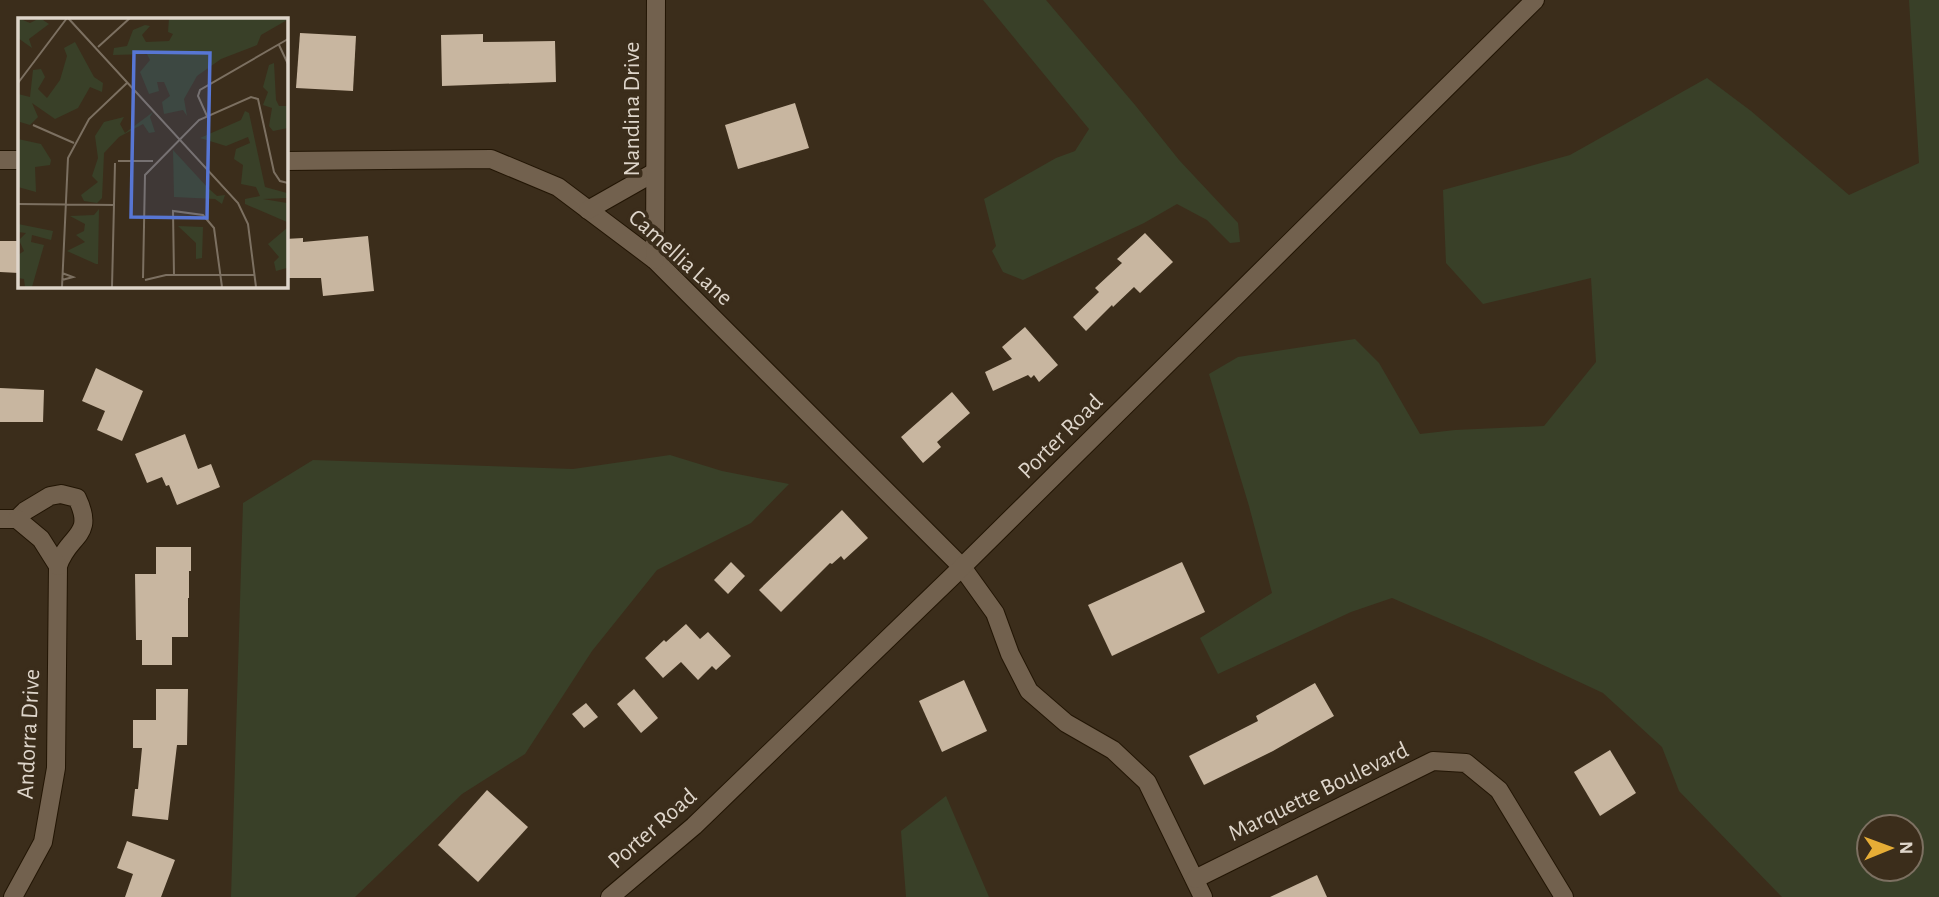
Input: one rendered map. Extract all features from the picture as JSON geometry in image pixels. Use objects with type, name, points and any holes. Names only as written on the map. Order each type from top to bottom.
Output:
[{"type":"street","name":"Nandina Drive","points":[[655,260],[656,0]]},
{"type":"street","name":"Porter Road","points":[[610,897],[694,826],[962,567],[1535,0]]},
{"type":"street","name":"Camellia Lane","points":[[287,160],[491,159],[558,187],[655,260],[962,567],[995,613],[1010,654],[1029,691],[1066,723],[1113,750],[1146,782],[1203,897]]},
{"type":"street","points":[[0,160],[18,160]]},
{"type":"street","points":[[589,210],[655,172]]},
{"type":"street","points":[[8,519],[50,496],[61,494],[77,498],[84,513],[79,535],[67,547],[58,566]]},
{"type":"street","points":[[8,519],[41,539],[58,566]]},
{"type":"street","name":"Andorra Drive","points":[[13,897],[43,842],[56,768],[58,566]]},
{"type":"street","name":"Marquette Boulevard","points":[[1195,879],[1433,761],[1466,763],[1499,790],[1564,897]]},
{"type":"green space","points":[[983,0],[1046,0],[1179,160],[1238,223],[1240,242],[1230,243],[1207,220],[1177,204],[1144,223],[1023,280],[1003,272],[992,251],[996,246],[984,199],[1056,158],[1075,151],[1089,129]]},
{"type":"green space","points":[[1909,0],[1939,0],[1939,897],[1782,897],[1679,791],[1662,747],[1603,693],[1392,598],[1351,612],[1218,674],[1200,638],[1272,593],[1209,374],[1238,357],[1355,339],[1379,363],[1420,434],[1544,426],[1596,362],[1591,278],[1483,304],[1446,263],[1443,190],[1570,155],[1707,78],[1751,111],[1849,195],[1919,163]]},
{"type":"green space","points":[[670,455],[722,471],[789,484],[751,523],[657,570],[592,651],[525,754],[462,794],[355,897],[231,897],[243,503],[313,460],[573,469]]},
{"type":"green space","points":[[946,796],[989,897],[906,897],[901,831]]},
{"type":"building","points":[[300,33],[356,36],[353,91],[296,88]]},
{"type":"building","points":[[483,34],[483,42],[555,41],[556,82],[442,86],[441,35]]},
{"type":"building","points":[[795,103],[809,148],[738,169],[725,125]]},
{"type":"building","points":[[1145,233],[1173,262],[1140,293],[1134,287],[1086,331],[1073,317],[1099,292],[1095,288],[1122,263],[1117,259]]},
{"type":"building","points":[[368,236],[374,291],[323,296],[321,278],[287,278],[287,239],[303,238],[303,242]]},
{"type":"building","points":[[0,241],[18,241],[18,273],[0,272]]},
{"type":"building","points":[[1025,327],[1058,365],[1039,382],[1034,375],[1031,378],[1028,375],[993,391],[985,372],[1012,359],[1002,347]]},
{"type":"building","points":[[96,368],[143,391],[122,441],[97,430],[105,411],[82,401]]},
{"type":"building","points":[[0,388],[44,390],[43,422],[0,422]]},
{"type":"building","points":[[952,392],[970,413],[937,442],[941,447],[923,463],[901,437]]},
{"type":"building","points":[[185,434],[198,469],[211,464],[220,487],[177,505],[169,485],[166,486],[162,477],[147,483],[135,454]]},
{"type":"building","points":[[842,510],[868,538],[844,560],[841,556],[830,563],[781,612],[759,590]]},
{"type":"building","points":[[156,547],[191,547],[188,637],[172,637],[172,665],[142,665],[142,640],[136,640],[135,574],[156,574]]},
{"type":"building","points":[[731,562],[745,576],[728,594],[714,580]]},
{"type":"building","points":[[1182,562],[1205,612],[1112,656],[1088,605]]},
{"type":"building","points":[[686,624],[700,639],[708,632],[731,656],[716,670],[712,666],[698,680],[681,662],[663,678],[645,658]]},
{"type":"building","points":[[964,680],[987,731],[942,752],[919,701]]},
{"type":"building","points":[[1315,683],[1334,716],[1273,751],[1204,785],[1189,756],[1258,721],[1256,716]]},
{"type":"building","points":[[156,689],[188,689],[187,745],[177,745],[168,820],[132,816],[142,748],[133,748],[133,720],[156,720]]},
{"type":"building","points":[[634,689],[658,718],[641,733],[617,704]]},
{"type":"building","points":[[586,703],[598,717],[584,728],[572,714]]},
{"type":"building","points":[[1610,750],[1636,793],[1600,816],[1574,772]]},
{"type":"building","points":[[487,790],[528,827],[478,882],[438,845]]},
{"type":"building","points":[[127,841],[175,860],[161,897],[125,897],[133,874],[117,868]]},
{"type":"building","points":[[1317,875],[1327,897],[1270,897]]}]
